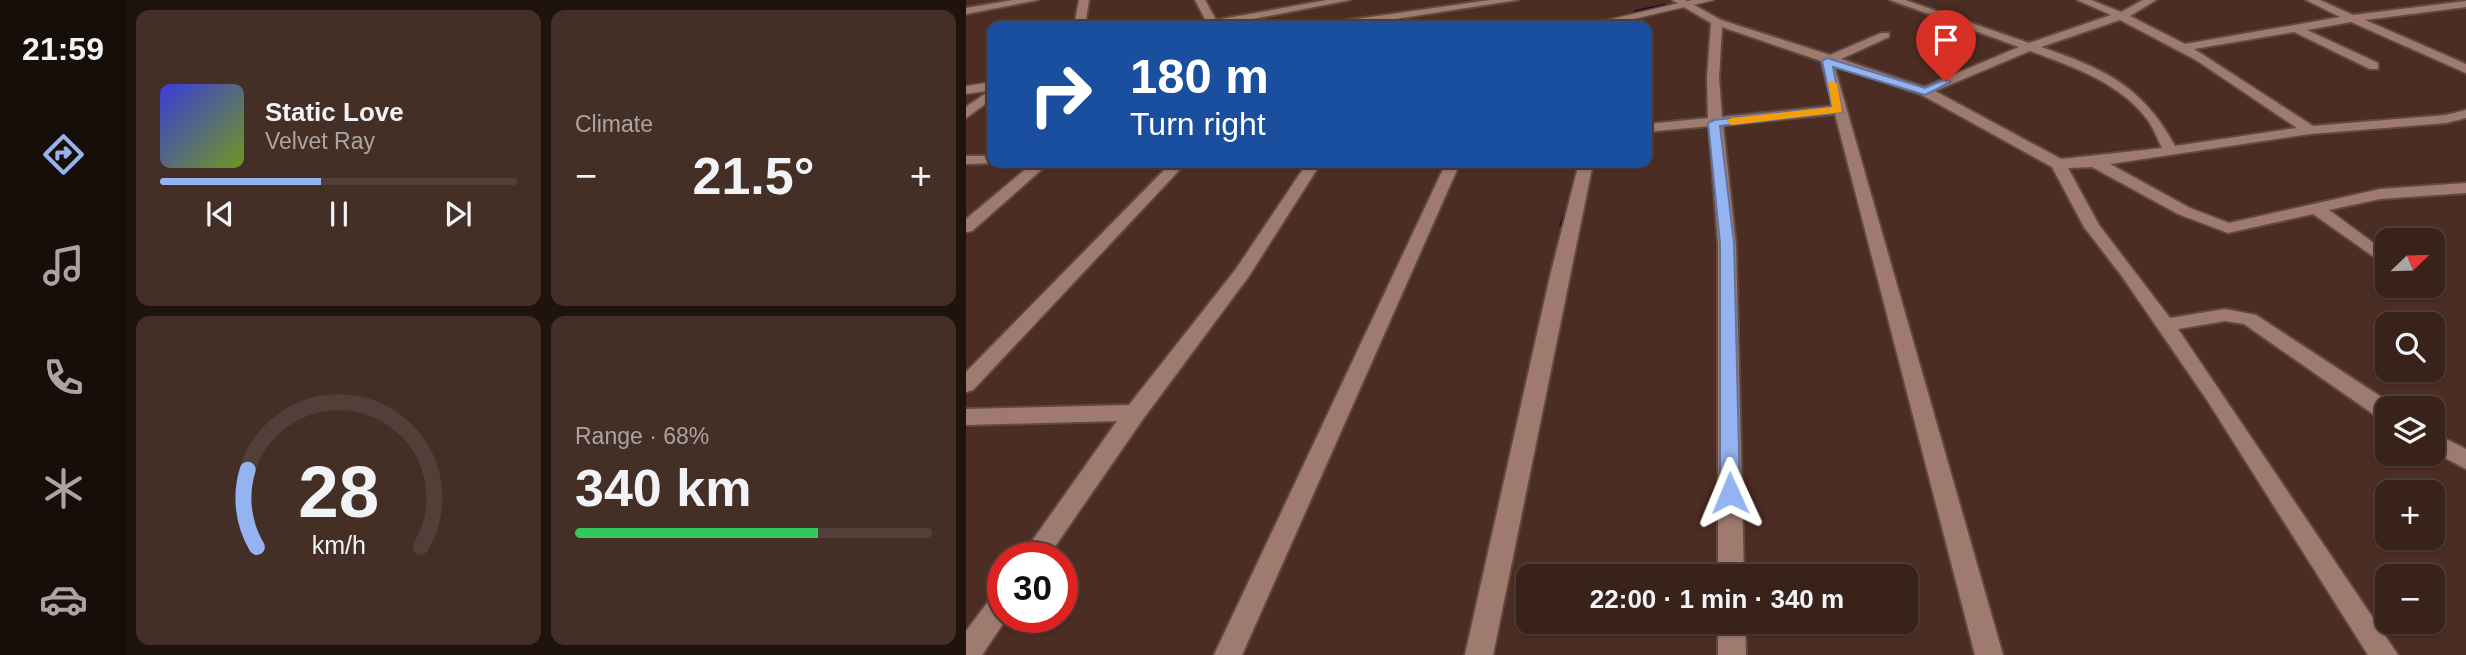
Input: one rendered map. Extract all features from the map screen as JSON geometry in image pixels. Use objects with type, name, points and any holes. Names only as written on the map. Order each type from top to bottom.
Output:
[{"type":"main road","points":[[1612,21],[1682,3],[1708,0]]},
{"type":"main road","points":[[966,90],[987,87]]},
{"type":"street","points":[[966,4],[985,0]]},
{"type":"street","points":[[966,11],[1033,0]]},
{"type":"street","points":[[1081,21],[1084,0]]},
{"type":"street","points":[[1200,0],[1211,21]]},
{"type":"street","points":[[1226,21],[1306,3],[1345,0]]},
{"type":"street","points":[[1363,21],[1513,0]]},
{"type":"street","points":[[1895,0],[1928,6],[2029,47],[2074,61],[2120,86],[2152,117],[2171,150]]},
{"type":"street","points":[[2082,0],[2123,15],[2182,48],[2310,130]]},
{"type":"street","points":[[1925,92],[2029,47],[2123,15],[2151,0]]},
{"type":"street","points":[[2311,0],[2466,69]]},
{"type":"street","points":[[1682,3],[1717,22],[1925,92],[2058,164],[2095,162],[2310,130],[2446,119],[2466,114]]},
{"type":"street","points":[[2182,48],[2354,18],[2466,4]]},
{"type":"street","points":[[1717,22],[1713,48],[1714,123],[1727,243],[1731,564]]},
{"type":"street","points":[[2295,28],[2374,66]]},
{"type":"street","points":[[1827,61],[1885,35]]},
{"type":"street","points":[[1827,61],[1838,110],[1989,655]]},
{"type":"street","points":[[966,114],[987,97]]},
{"type":"street","points":[[1652,128],[1838,110]]},
{"type":"street","points":[[2446,119],[2466,130]]},
{"type":"street","points":[[966,160],[987,160]]},
{"type":"street","points":[[2095,162],[2184,211],[2228,228],[2380,194],[2466,188]]},
{"type":"street","points":[[2058,164],[2092,227],[2165,325],[2384,655]]},
{"type":"street","points":[[966,227],[1036,168]]},
{"type":"street","points":[[966,385],[1173,168]]},
{"type":"street","points":[[1044,542],[1135,413],[1243,272],[1311,168]]},
{"type":"street","points":[[1228,655],[1451,168]]},
{"type":"street","points":[[1479,655],[1559,276],[1585,168]]},
{"type":"street","points":[[2316,208],[2375,252]]},
{"type":"street","points":[[2165,325],[2225,315],[2249,319],[2375,404]]},
{"type":"street","points":[[966,417],[1135,413]]},
{"type":"street","points":[[2445,448],[2466,460]]},
{"type":"street","points":[[966,654],[987,624]]},
{"type":"street","points":[[1731,634],[1732,655]]},
{"type":"waterway","points":[[1636,12],[1665,6]]},
{"type":"waterway","points":[[1562,225],[1567,212]]},
{"type":"slow traffic","points":[[1732,121],[1838,110],[1832,83]]},
{"type":"route","points":[[1730,493],[1727,243],[1714,123],[1838,110],[1827,61],[1925,92],[1946,82]]}]
